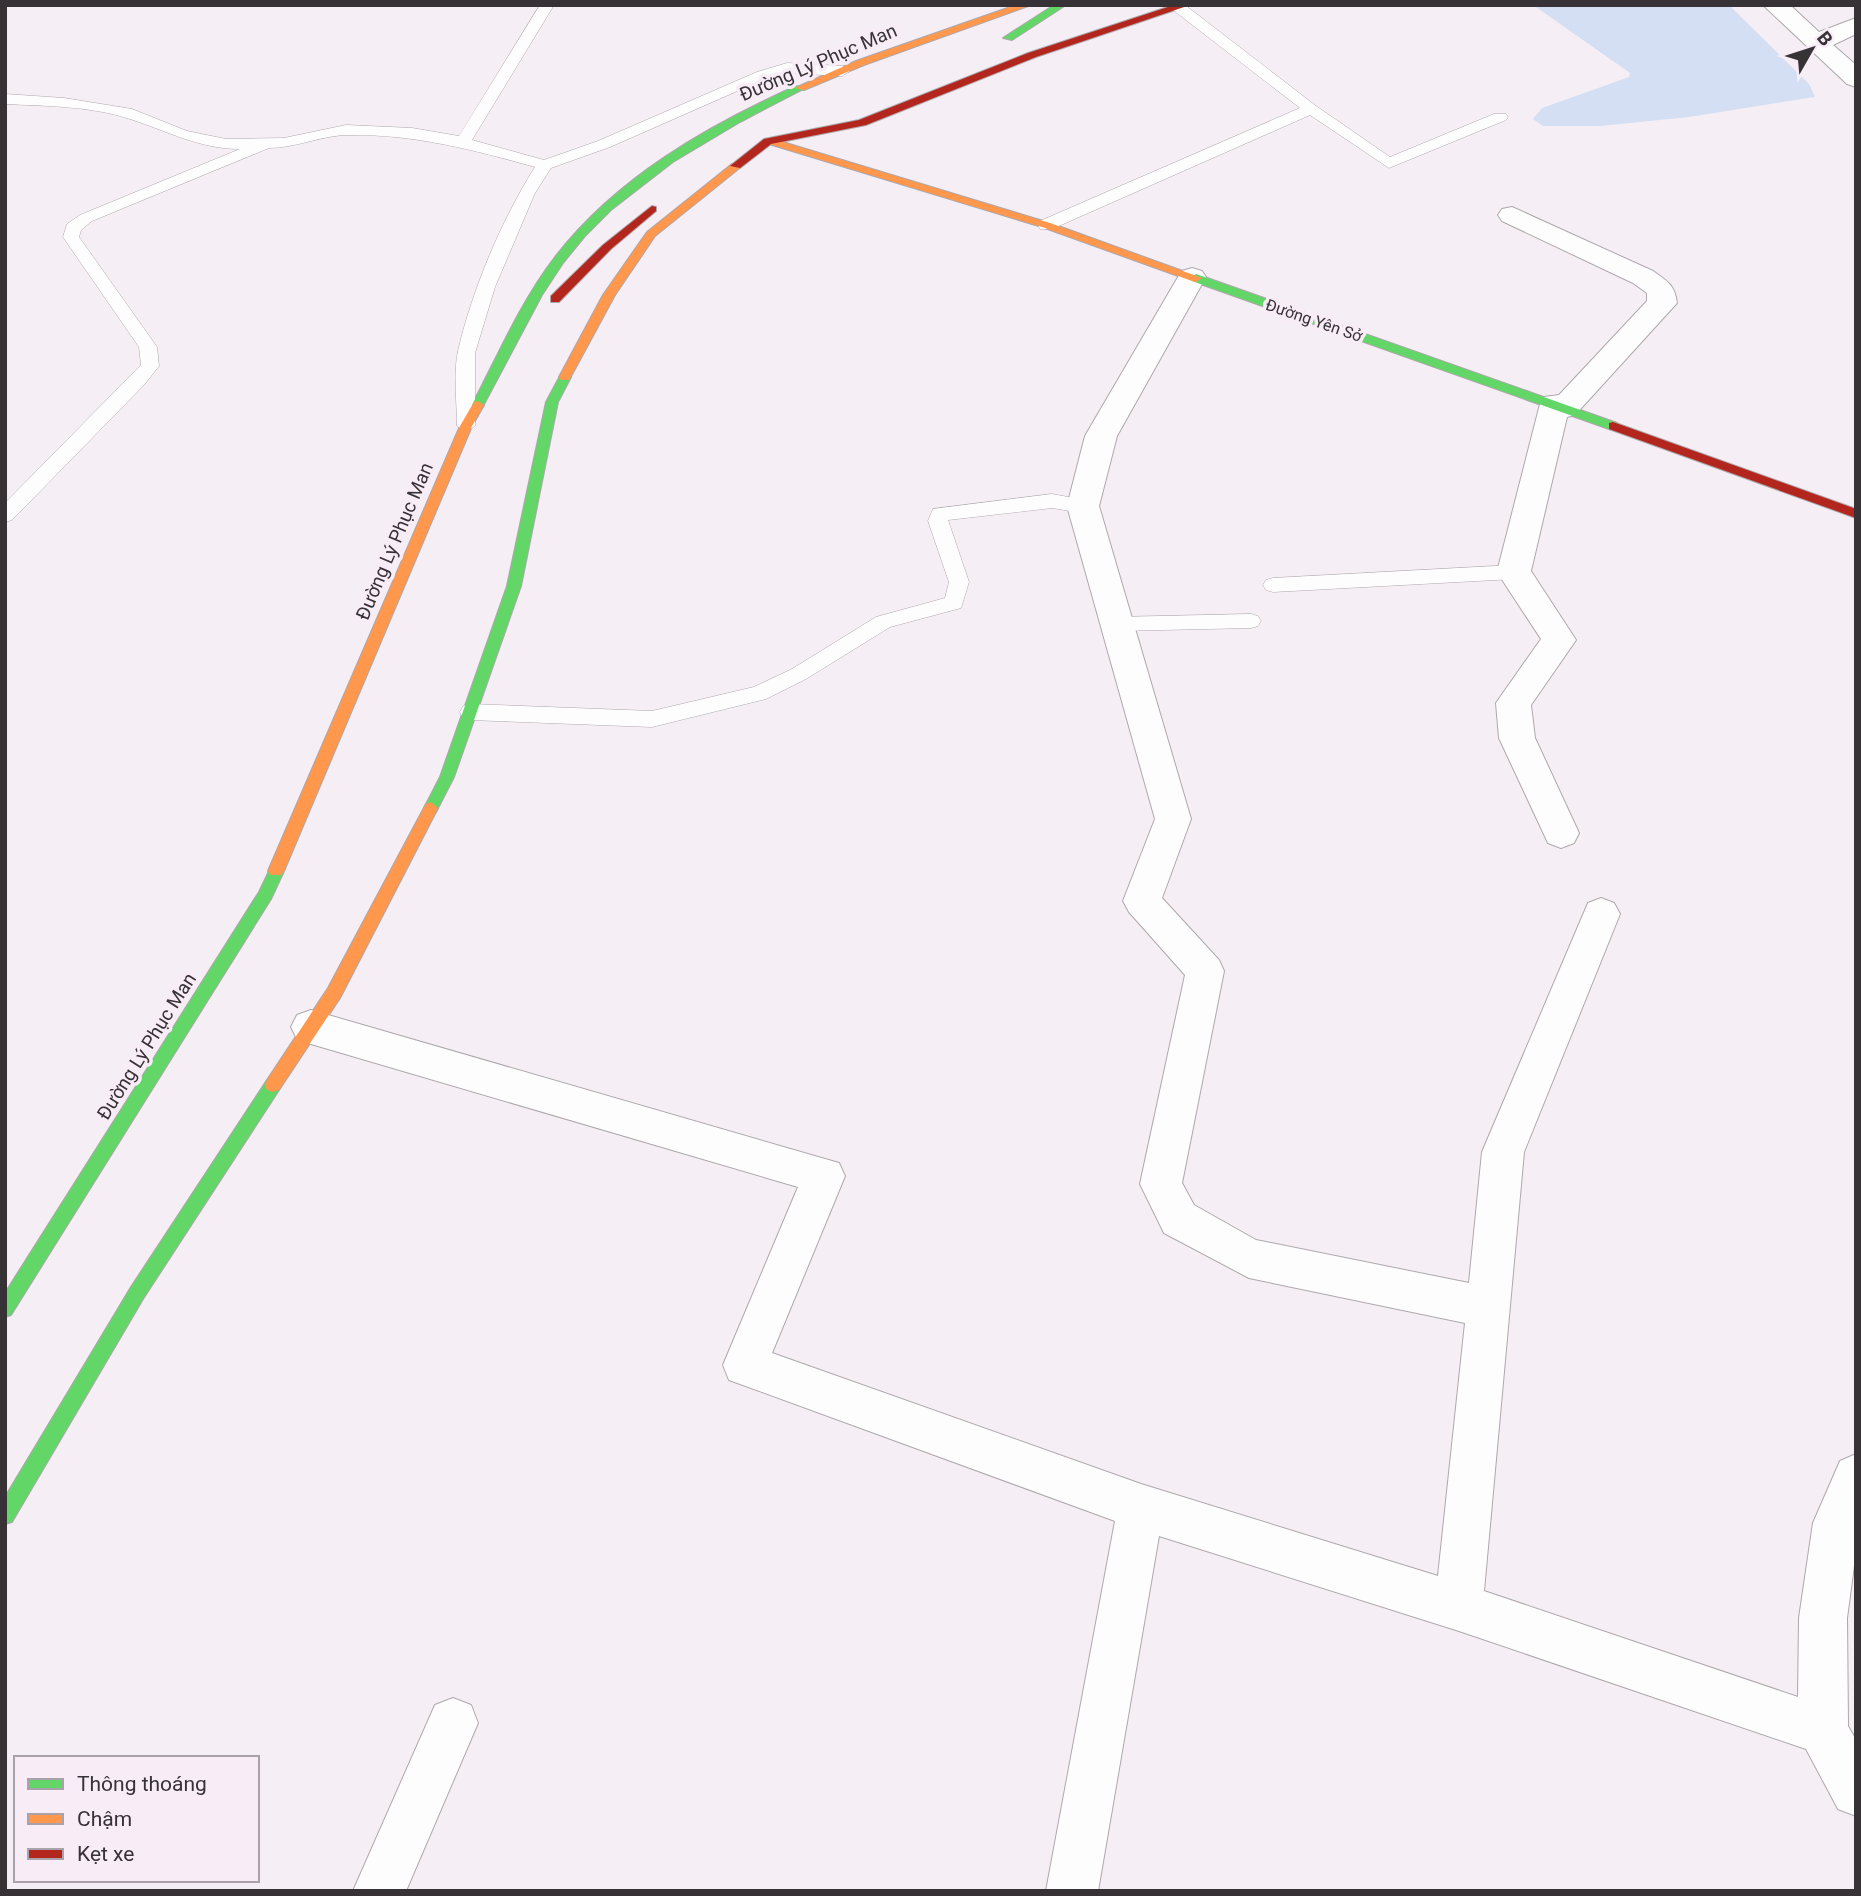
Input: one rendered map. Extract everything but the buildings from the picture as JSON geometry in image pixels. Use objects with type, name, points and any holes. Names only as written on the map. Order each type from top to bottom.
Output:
[{"type":"street","name":"Đường Lý Phục Man","points":[[6,1308],[266,895],[466,426],[500,366],[531,300],[576,239],[619,197],[669,160],[765,104],[842,71],[1026,5]]},
{"type":"street","points":[[995,44],[1019,33],[1061,5]]},
{"type":"street","points":[[1775,5],[1856,79]]},
{"type":"street","points":[[5,1515],[137,1293],[334,993],[447,777],[514,586],[552,401],[609,295],[651,234],[768,141],[862,123],[1032,55],[1182,6]]},
{"type":"street","points":[[1816,43],[1856,25]]},
{"type":"street","points":[[692,181],[768,141],[846,110]]},
{"type":"street","name":"Đường Yên Sở","points":[[768,141],[1046,225],[1560,406],[1856,514]]},
{"type":"street","points":[[500,366],[551,303],[607,247],[663,201]]},
{"type":"street","points":[[1512,215],[1643,277],[1661,290],[1662,303],[1560,406],[1514,572],[1559,640],[1513,703],[1517,738],[1561,833]]},
{"type":"street","points":[[1192,276],[1101,436],[1083,506],[1173,820],[1142,901],[1205,971],[1161,1184],[1179,1219],[1249,1258],[1488,1307]]},
{"type":"street","points":[[1459,1607],[1503,1152],[1601,914]]},
{"type":"street","points":[[311,1027],[824,1176],[745,1365],[1141,1507],[1459,1607],[1823,1730]]},
{"type":"street","points":[[1856,1478],[1836,1522],[1823,1618],[1823,1730],[1856,1790]]},
{"type":"street","points":[[1072,1891],[1141,1507]]},
{"type":"street","points":[[379,1891],[453,1723]]},
{"type":"lane","points":[[463,142],[547,5]]},
{"type":"lane","points":[[1182,6],[1311,109],[1389,163],[1500,117]]},
{"type":"lane","points":[[5,99],[64,103],[132,114],[183,135],[226,144],[284,143],[346,130],[412,133],[463,142],[545,165],[604,144],[762,75],[787,68],[842,71]]},
{"type":"lane","points":[[1046,225],[1311,109]]},
{"type":"lane","points":[[5,515],[150,366],[148,347],[71,237],[73,228],[86,218],[267,143]]},
{"type":"lane","points":[[466,426],[466,354],[469,342],[486,286],[527,193],[545,165]]},
{"type":"lane","points":[[470,712],[652,719],[759,694],[811,667],[883,622],[954,603],[959,582],[938,521],[940,514],[1052,501],[1083,506]]},
{"type":"lane","points":[[1273,585],[1514,572]]},
{"type":"lane","points":[[1117,624],[1251,621]]},
{"type":"water","points":[[1533,5],[1729,5],[1809,84],[1815,97],[1689,117],[1601,126],[1543,126],[1533,119],[1542,108],[1629,77],[1630,73]]},
{"type":"traffic: fast","points":[[1008,38],[1061,5]]},
{"type":"traffic: fast","points":[[478,405],[536,295],[559,260],[607,208],[637,183],[702,139],[800,88]]},
{"type":"traffic: fast","points":[[1196,278],[1613,426]]},
{"type":"traffic: fast","points":[[431,808],[447,777],[514,586],[552,402],[565,377]]},
{"type":"traffic: fast","points":[[5,1309],[266,895],[276,871]]},
{"type":"traffic: fast","points":[[5,1515],[137,1293],[273,1085]]},
{"type":"traffic: slow","points":[[800,88],[860,63],[1026,5]]},
{"type":"traffic: slow","points":[[773,142],[1046,225],[1196,278]]},
{"type":"traffic: slow","points":[[565,377],[609,295],[651,234],[736,166]]},
{"type":"traffic: slow","points":[[276,871],[466,426],[478,405]]},
{"type":"traffic: slow","points":[[273,1085],[334,993],[431,808]]},
{"type":"traffic: jam","points":[[736,166],[768,141],[862,123],[1032,55],[1185,5]]},
{"type":"traffic: jam","points":[[555,299],[607,247],[652,209]]},
{"type":"traffic: jam","points":[[1613,426],[1856,514]]}]
